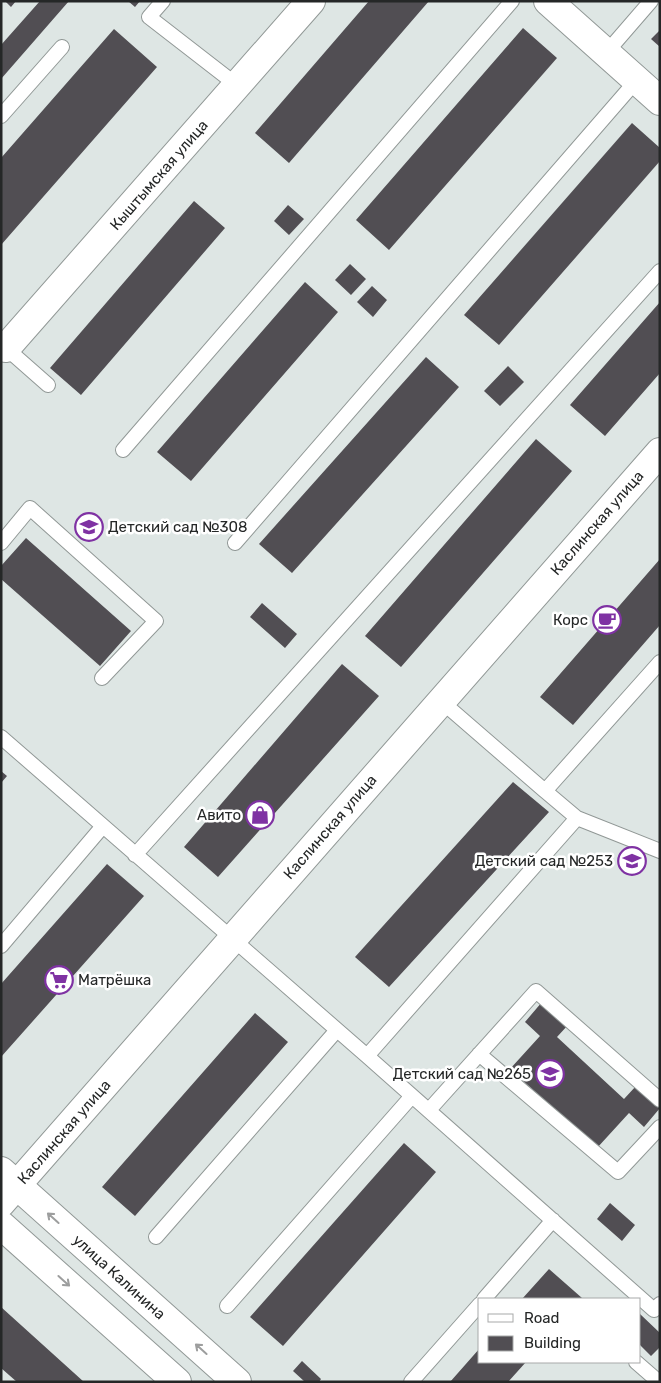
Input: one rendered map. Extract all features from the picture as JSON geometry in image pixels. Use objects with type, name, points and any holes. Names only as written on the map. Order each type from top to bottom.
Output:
[{"type":"main road","name":"Кыштымская улица","points":[[3,348],[238,86],[311,1]]},
{"type":"main road","points":[[548,1],[660,101]]},
{"type":"main road","name":"Каслинская улица","points":[[6,1187],[232,940],[660,452]]},
{"type":"main road","name":"улица Калинина","points":[[6,1187],[237,1382]]},
{"type":"main road","points":[[1,1225],[177,1382]]},
{"type":"lane","points":[[164,1],[149,17],[238,86]]},
{"type":"lane","points":[[123,450],[512,1]]},
{"type":"lane","points":[[606,53],[651,1]]},
{"type":"lane","points":[[1,116],[62,47]]},
{"type":"lane","points":[[235,543],[636,80]]},
{"type":"lane","points":[[135,855],[660,271]]},
{"type":"lane","points":[[3,348],[48,385]]},
{"type":"lane","points":[[1,543],[30,508],[156,621],[102,678]]},
{"type":"lane","points":[[545,791],[660,662]]},
{"type":"lane","points":[[441,701],[577,818],[660,850]]},
{"type":"lane","points":[[1,737],[658,1310]]},
{"type":"lane","points":[[367,1056],[577,818]]},
{"type":"lane","points":[[1,946],[103,826]]},
{"type":"lane","points":[[429,1110],[536,991],[660,1100]]},
{"type":"lane","points":[[156,1237],[337,1030]]},
{"type":"lane","points":[[479,1054],[618,1172],[660,1127]]},
{"type":"lane","points":[[227,1306],[412,1096]]},
{"type":"lane","points":[[485,1298],[553,1220]]},
{"type":"lane","points":[[411,1382],[478,1306]]},
{"type":"lane","points":[[637,1363],[659,1382]]},
{"type":"building","points":[[5,1],[16,1],[11,7]]},
{"type":"building","points":[[40,1],[69,1],[1,79],[1,45]]},
{"type":"building","points":[[128,1],[140,1],[135,7]]},
{"type":"building","points":[[369,1],[429,1],[289,163],[255,133]]},
{"type":"building","points":[[523,28],[557,58],[389,250],[356,220]]},
{"type":"building","points":[[114,29],[157,67],[1,245],[1,158]]},
{"type":"building","points":[[660,30],[660,47],[651,39]]},
{"type":"building","points":[[632,123],[660,148],[660,161],[499,345],[464,315]]},
{"type":"building","points":[[194,201],[225,228],[81,395],[50,368]]},
{"type":"building","points":[[288,205],[304,219],[289,235],[274,221]]},
{"type":"building","points":[[350,264],[366,279],[351,295],[335,280]]},
{"type":"building","points":[[305,282],[338,312],[191,481],[157,452]]},
{"type":"building","points":[[372,286],[387,300],[373,317],[357,302]]},
{"type":"building","points":[[660,302],[660,373],[605,436],[570,405]]},
{"type":"building","points":[[426,357],[459,387],[292,573],[259,544]]},
{"type":"building","points":[[508,366],[524,382],[500,406],[484,391]]},
{"type":"building","points":[[536,439],[572,471],[401,667],[365,636]]},
{"type":"building","points":[[26,538],[131,631],[100,666],[1,579],[1,566]]},
{"type":"building","points":[[660,559],[660,625],[573,725],[540,697]]},
{"type":"building","points":[[262,603],[297,634],[285,648],[250,617]]},
{"type":"building","points":[[342,664],[379,696],[218,877],[184,847]]},
{"type":"building","points":[[1,771],[7,776],[1,783]]},
{"type":"building","points":[[513,782],[549,812],[389,987],[355,957]]},
{"type":"building","points":[[107,864],[144,896],[1,1057],[1,984]]},
{"type":"building","points":[[542,1002],[568,1025],[557,1037],[624,1099],[636,1086],[660,1108],[644,1127],[629,1113],[597,1148],[510,1069],[540,1036],[525,1022]]},
{"type":"building","points":[[255,1013],[288,1042],[135,1216],[102,1187]]},
{"type":"building","points":[[404,1143],[436,1172],[283,1346],[250,1317]]},
{"type":"building","points":[[610,1203],[635,1225],[622,1241],[597,1219]]},
{"type":"building","points":[[549,1269],[582,1298],[523,1298]]},
{"type":"building","points":[[1,1307],[84,1382],[17,1382],[1,1368]]},
{"type":"building","points":[[641,1315],[660,1333],[660,1347],[651,1356],[641,1346]]},
{"type":"building","points":[[478,1350],[478,1363],[525,1363],[508,1382],[450,1382]]},
{"type":"building","points":[[302,1361],[321,1379],[319,1382],[305,1382],[293,1371]]},
{"type":"place","name":"Детский сад №308","points":[[89,527]]},
{"type":"place","name":"Корс","points":[[607,620]]},
{"type":"place","name":"Авито","points":[[260,815]]},
{"type":"place","name":"Детский сад №253","points":[[632,861]]},
{"type":"place","name":"Матрёшка","points":[[59,980]]},
{"type":"place","name":"Детский сад №265","points":[[550,1074]]}]
